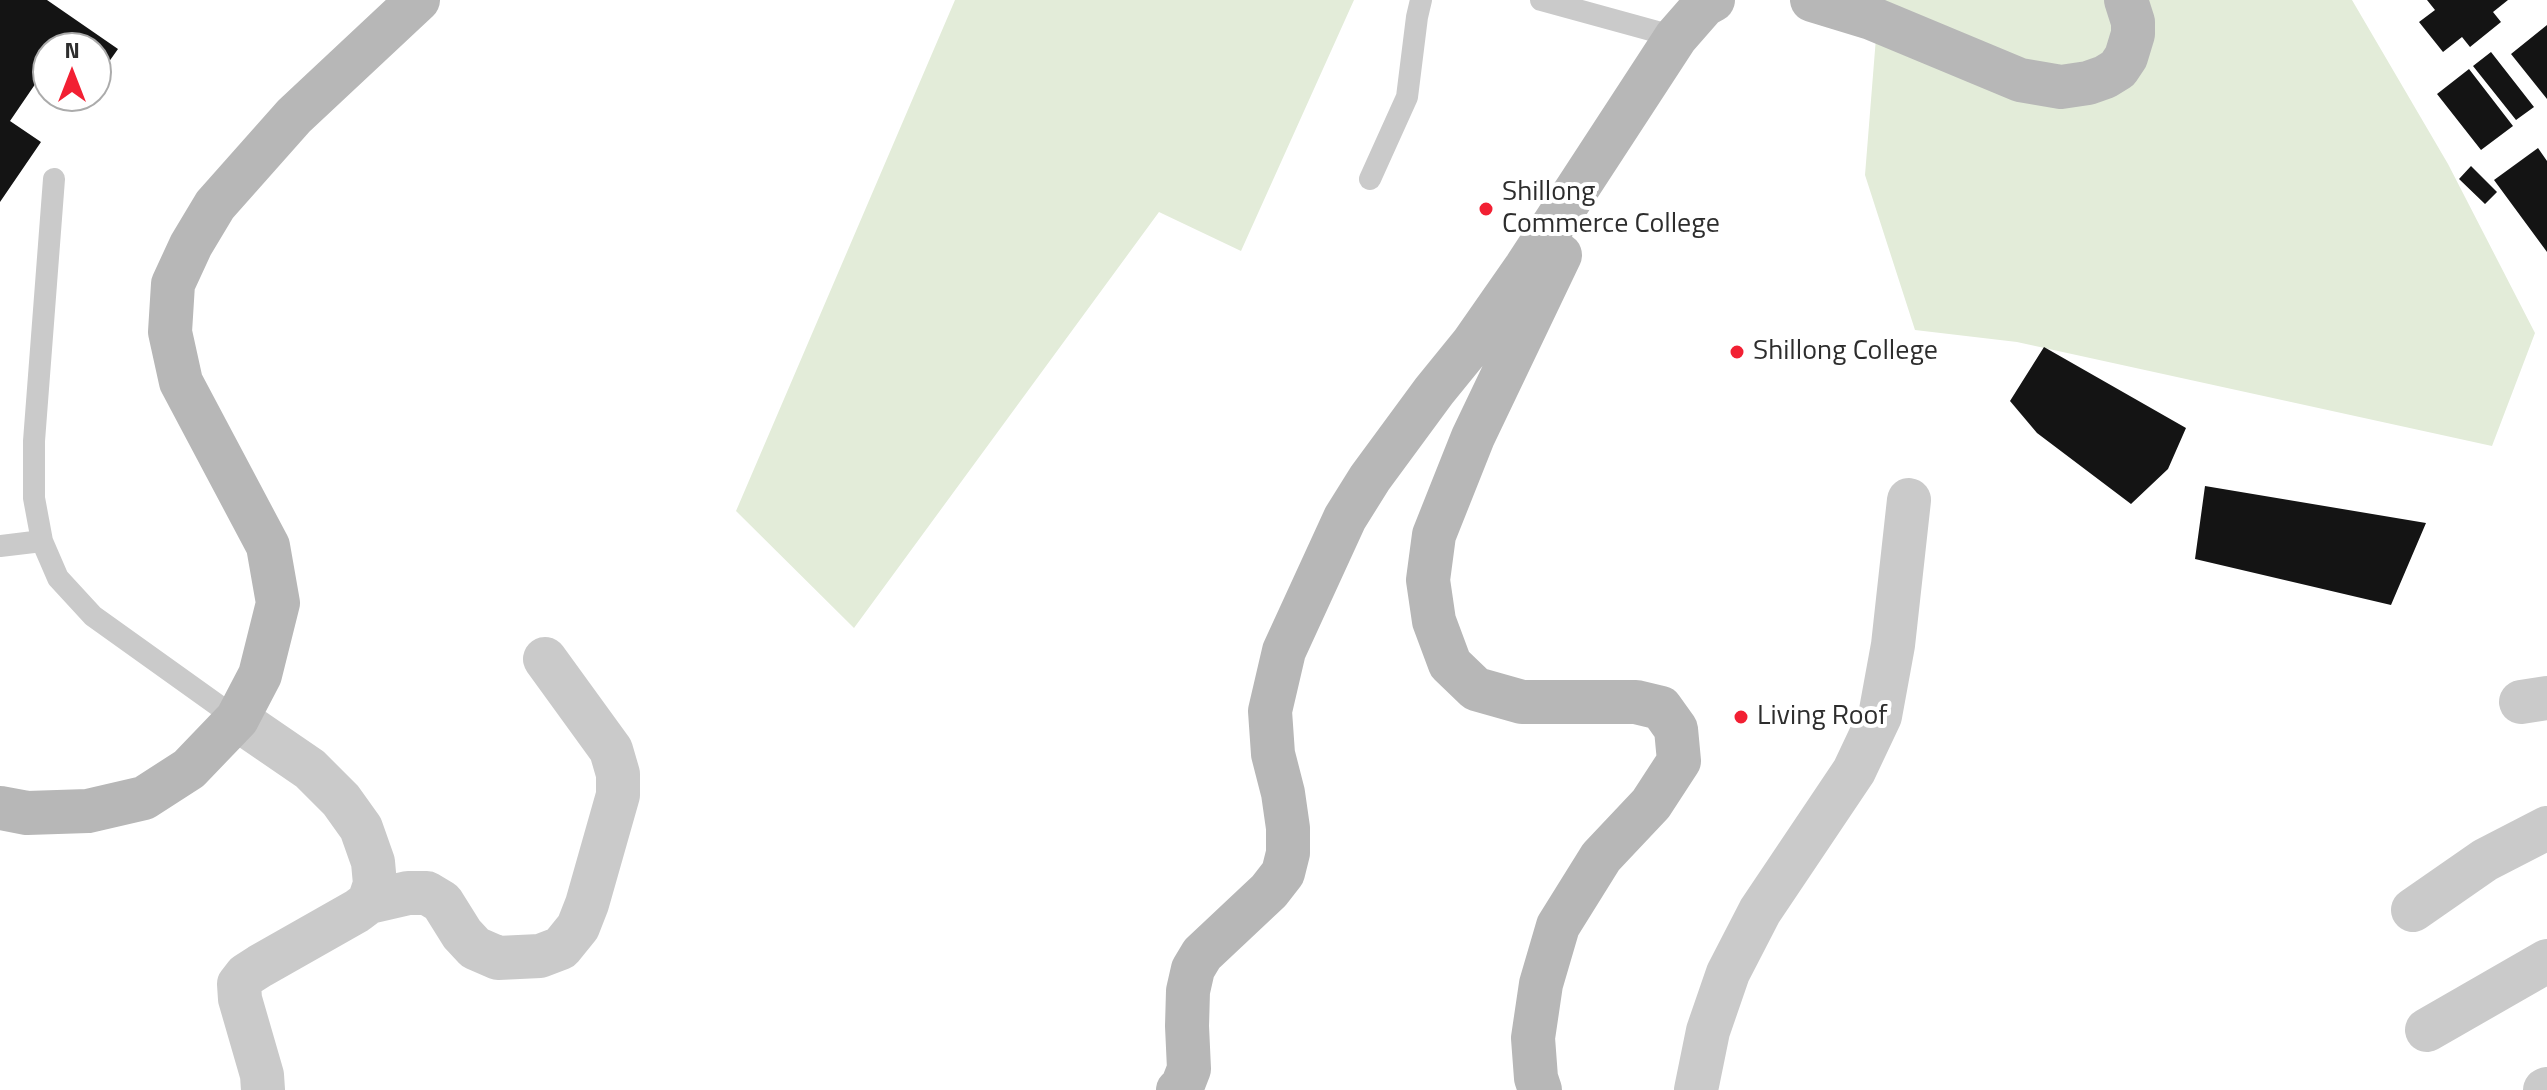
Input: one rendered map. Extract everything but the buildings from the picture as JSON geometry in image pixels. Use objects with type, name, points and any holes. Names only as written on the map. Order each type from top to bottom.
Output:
[{"type":"street","points":[[9,817],[88,811],[144,798],[189,769],[237,719],[260,675],[278,603],[268,546],[181,382],[170,332],[173,284],[191,245],[215,205],[294,116],[418,0]]},
{"type":"street","points":[[1178,1090],[1189,1069],[1188,991],[1193,969],[1202,954],[1269,891],[1283,873],[1288,853],[1288,828],[1273,754],[1270,711],[1284,651],[1345,518],[1370,478],[1473,343],[1526,267],[1676,37],[1704,5],[1713,0]]},
{"type":"street","points":[[1812,0],[1871,18],[2020,80],[2061,87],[2088,83],[2118,69],[2126,57],[2133,34],[2133,22],[2126,0]]},
{"type":"street","points":[[1540,1090],[1533,1038],[1541,984],[1558,926],[1601,857],[1651,804],[1679,761],[1676,729],[1661,708],[1636,702],[1522,702],[1476,689],[1450,664],[1434,621],[1428,580],[1434,535],[1473,437],[1591,188],[1599,153]]},
{"type":"street","points":[[1696,1090],[1708,1031],[1728,973],[1760,911],[1854,771],[1880,716],[1893,645],[1909,500]]},
{"type":"street","points":[[263,1090],[239,984],[260,966],[369,902],[408,893],[427,893],[442,902],[462,934],[475,948],[498,958],[540,956],[561,948],[578,927],[618,795],[618,774],[611,750],[545,659]]},
{"type":"street","points":[[237,719],[310,769],[341,800],[361,828],[373,862],[375,884],[369,902]]},
{"type":"street","points":[[2413,910],[2485,860],[2547,828]]},
{"type":"street","points":[[2427,1030],[2547,961]]},
{"type":"lane","points":[[1370,179],[1407,97],[1421,0]]},
{"type":"lane","points":[[1541,0],[1676,37]]},
{"type":"lane","points":[[54,179],[34,441],[34,498],[42,541],[58,578],[93,616],[237,719]]},
{"type":"lane","points":[[0,546],[42,541]]},
{"type":"green space","points":[[955,0],[1354,0],[1241,251],[1159,212],[854,628],[736,511]]},
{"type":"green space","points":[[1879,0],[2352,0],[2448,164],[2535,333],[2492,446],[2017,342],[1915,330],[1865,175]]},
{"type":"place","name":"Shillong Commerce College","points":[[1486,209]]},
{"type":"place","name":"Shillong College","points":[[1737,352]]},
{"type":"place","name":"Living Roof","points":[[1741,717]]}]
